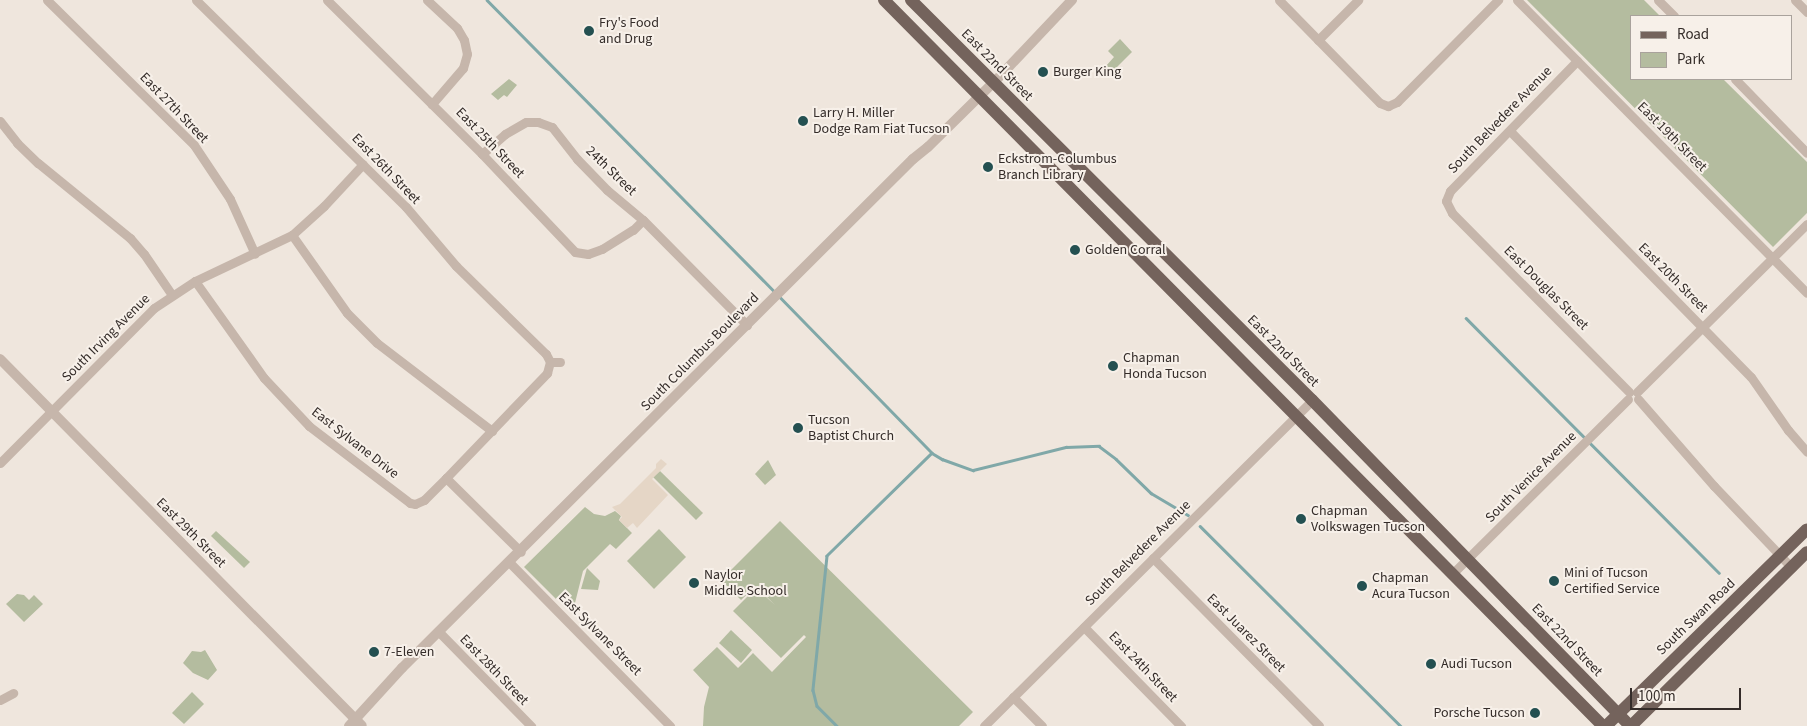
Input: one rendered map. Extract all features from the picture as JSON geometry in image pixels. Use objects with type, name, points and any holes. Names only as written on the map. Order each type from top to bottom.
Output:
[{"type":"main road","points":[[884,0],[1604,726]]},
{"type":"main road","name":"East 22nd Street","points":[[912,0],[1312,400],[1631,726]]},
{"type":"main road","name":"South Swan Road","points":[[1604,726],[1807,529]]},
{"type":"main road","points":[[1631,726],[1807,552]]},
{"type":"street","name":"East 27th Street","points":[[47,0],[194,145],[230,199],[255,254]]},
{"type":"street","name":"East 26th Street","points":[[196,0],[364,164],[406,207],[456,266],[546,354],[550,362]]},
{"type":"street","points":[[428,0],[457,28],[464,40],[467,54],[463,68],[432,104]]},
{"type":"street","points":[[1279,0],[1386,107],[1397,102],[1498,0]]},
{"type":"street","points":[[1318,40],[1358,0]]},
{"type":"street","name":"East 19th Street","points":[[1517,0],[1807,293]]},
{"type":"street","points":[[1658,0],[1673,15]]},
{"type":"street","points":[[1795,0],[1807,12]]},
{"type":"street","name":"South Columbus Boulevard","points":[[356,724],[439,632],[913,158],[928,147],[994,82],[1051,24],[1068,1]]},
{"type":"street","name":"East 25th Street","points":[[331,2],[576,252],[588,254],[602,249],[643,220]]},
{"type":"street","name":"South Belvedere Avenue","points":[[1444,200],[1450,191],[1577,61]]},
{"type":"street","points":[[1735,80],[1807,153]]},
{"type":"street","points":[[0,121],[34,160],[130,238],[144,254],[172,295]]},
{"type":"street","name":"24th Street","points":[[482,154],[505,134],[526,122],[546,124],[558,132],[577,159],[607,190],[643,220],[714,289],[720,292],[749,323]]},
{"type":"street","name":"East 20th Street","points":[[1510,131],[1751,377],[1807,452]]},
{"type":"street","name":"South Irving Avenue","points":[[0,463],[142,319],[172,295],[195,281],[292,235],[324,206],[364,164]]},
{"type":"street","name":"East Douglas Street","points":[[1444,200],[1452,213],[1633,396],[1714,486],[1792,568]]},
{"type":"street","name":"South Venice Avenue","points":[[1452,574],[1807,224]]},
{"type":"street","points":[[292,235],[347,313],[377,343],[492,431]]},
{"type":"street","name":"East Sylvane Drive","points":[[195,281],[264,378],[295,412],[415,508],[492,431],[547,372],[550,362]]},
{"type":"street","name":"East 29th Street","points":[[0,359],[356,724]]},
{"type":"street","points":[[550,362],[560,362]]},
{"type":"street","name":"South Belvedere Avenue","points":[[984,726],[1312,400]]},
{"type":"street","points":[[446,478],[521,552]]},
{"type":"street","name":"East Juarez Street","points":[[1153,558],[1319,726]]},
{"type":"street","name":"East Sylvane Street","points":[[509,562],[670,726]]},
{"type":"street","name":"East 24th Street","points":[[1084,627],[1181,726]]},
{"type":"street","name":"East 28th Street","points":[[439,632],[531,726]]},
{"type":"street","points":[[0,700],[13,693]]},
{"type":"street","points":[[1014,697],[1042,726]]},
{"type":"green space","points":[[1527,0],[1644,0],[1659,15],[1630,15],[1630,80],[1724,80],[1807,162],[1807,213],[1773,247]]},
{"type":"green space","points":[[1120,39],[1132,52],[1112,72],[1106,66],[1114,57],[1108,51]]},
{"type":"green space","points":[[509,79],[517,85],[507,97],[504,95],[498,100],[491,94]]},
{"type":"green space","points":[[768,460],[776,475],[765,485],[755,474]]},
{"type":"green space","points":[[660,471],[703,513],[696,520],[653,477]]},
{"type":"green space","points":[[585,507],[594,514],[605,516],[615,511],[621,516],[619,520],[632,533],[616,549],[610,544],[583,571],[573,611],[559,596],[556,599],[524,567]]},
{"type":"green space","points":[[780,521],[973,712],[959,726],[703,726],[704,707],[709,687],[693,670],[717,647],[738,668],[753,653],[772,672],[806,637],[804,635],[781,658],[733,611],[756,588],[775,605],[756,586],[741,600],[721,580]]},
{"type":"green space","points":[[659,529],[686,557],[654,589],[627,561]]},
{"type":"green space","points":[[216,531],[250,562],[244,568],[211,536]]},
{"type":"green space","points":[[587,568],[600,581],[598,590],[581,589]]},
{"type":"green space","points":[[17,594],[24,595],[29,600],[34,595],[43,604],[24,622],[6,604]]},
{"type":"green space","points":[[731,630],[752,650],[741,663],[719,643]]},
{"type":"green space","points":[[205,650],[217,670],[208,680],[193,673],[183,663],[192,651],[201,652]]},
{"type":"green space","points":[[192,692],[204,704],[184,724],[172,713]]},
{"type":"shaded area","points":[[661,459],[667,464],[652,479],[668,495],[637,528],[633,523],[627,528],[619,520],[622,517],[612,507],[620,504],[656,468],[656,464]]},
{"type":"waterway","points":[[487,0],[775,292]]},
{"type":"waterway","points":[[779,296],[932,453],[827,556],[813,690],[817,706],[837,726]]},
{"type":"waterway","points":[[1466,318],[1719,573]]},
{"type":"waterway","points":[[932,453],[942,459],[973,470],[1066,447],[1099,446],[1116,459],[1151,493],[1188,515]]},
{"type":"waterway","points":[[1200,526],[1401,726]]},
{"type":"place","name":"Fry's Food and Drug","points":[[589,31]]},
{"type":"place","name":"Burger King","points":[[1043,72]]},
{"type":"place","name":"Larry H. Miller Dodge Ram Fiat Tucson","points":[[803,121]]},
{"type":"place","name":"Eckstrom-Columbus Branch Library","points":[[988,167]]},
{"type":"place","name":"Golden Corral","points":[[1075,250]]},
{"type":"place","name":"Chapman Honda Tucson","points":[[1113,366]]},
{"type":"place","name":"Tucson Baptist Church","points":[[798,428]]},
{"type":"place","name":"Chapman Volkswagen Tucson","points":[[1301,519]]},
{"type":"place","name":"Mini of Tucson Certified Service","points":[[1554,581]]},
{"type":"place","name":"Naylor Middle School","points":[[694,583]]},
{"type":"place","name":"Chapman Acura Tucson","points":[[1362,586]]},
{"type":"place","name":"7-Eleven","points":[[374,652]]},
{"type":"place","name":"Audi Tucson","points":[[1431,664]]},
{"type":"place","name":"Porsche Tucson","points":[[1535,713]]}]
